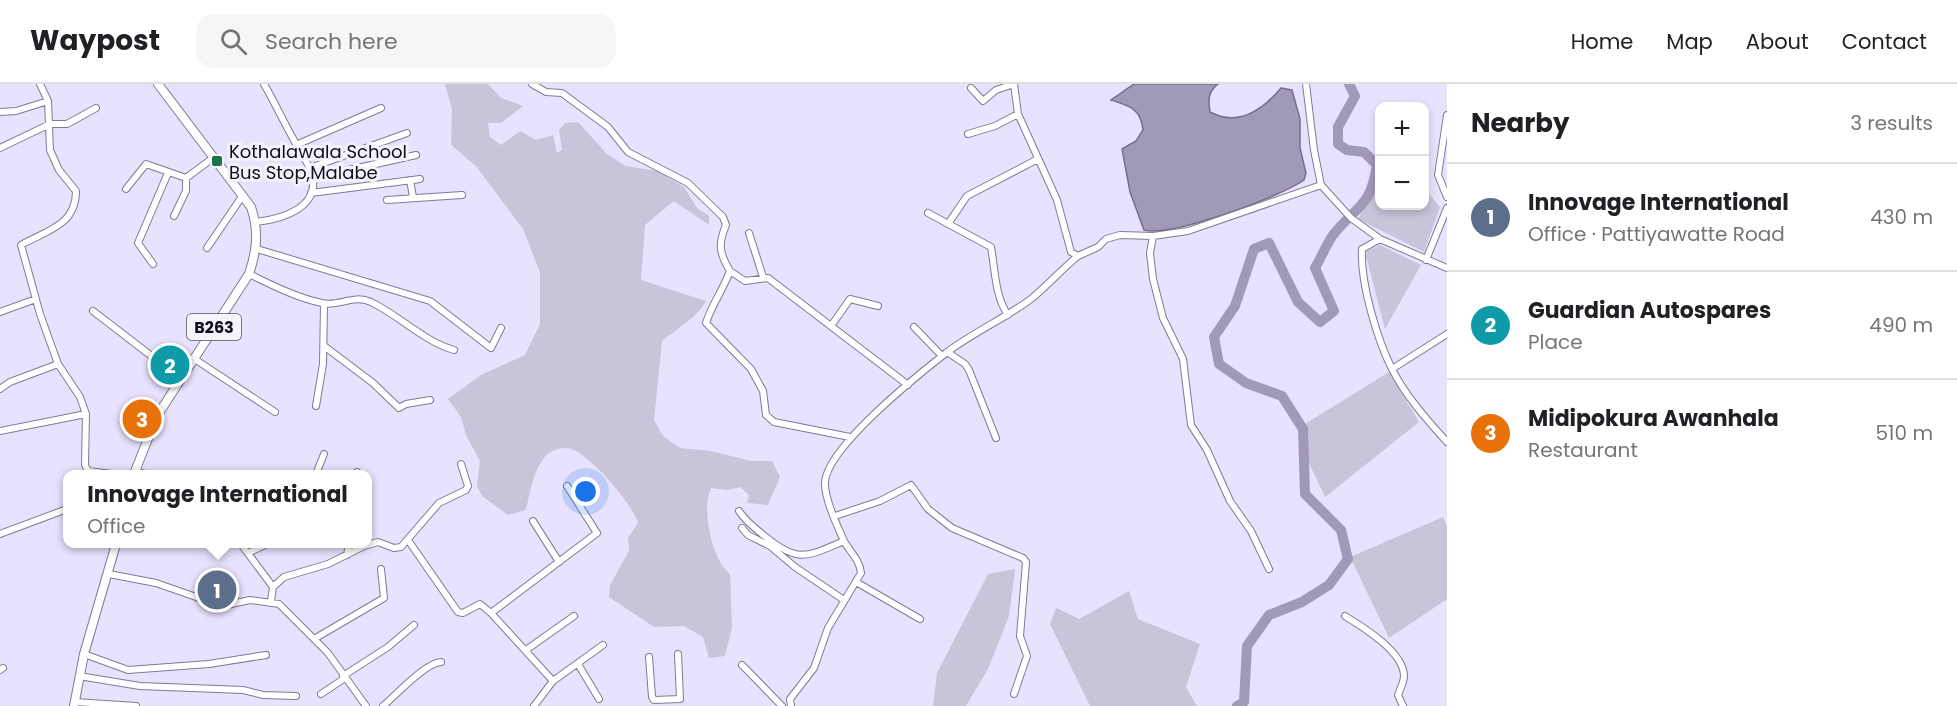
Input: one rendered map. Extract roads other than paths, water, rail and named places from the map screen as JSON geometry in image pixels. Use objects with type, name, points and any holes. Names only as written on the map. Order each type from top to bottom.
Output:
[{"type":"main road","name":"B263","points":[[136,470],[157,416],[249,274],[257,249],[256,222],[243,195],[158,84]]},
{"type":"main road","points":[[74,704],[84,654],[115,548]]},
{"type":"street","points":[[40,84],[48,101],[50,150],[59,170],[76,191],[76,207],[70,218],[21,245],[36,300],[58,364],[80,396],[86,414],[85,465],[88,470]]},
{"type":"street","points":[[256,222],[281,219],[301,206],[311,193],[313,178],[310,168],[264,84]]},
{"type":"street","points":[[971,88],[982,101],[996,90],[1014,84],[1018,114],[1057,200],[1071,252],[1078,256]]},
{"type":"street","points":[[1306,84],[1321,185],[1351,218],[1380,239],[1447,268]]},
{"type":"street","points":[[534,85],[546,92],[562,93],[608,127],[628,153],[688,183],[723,217],[726,225],[719,242],[721,255],[730,271],[745,281],[768,278],[908,385]]},
{"type":"street","points":[[0,112],[16,111],[48,101]]},
{"type":"street","points":[[0,148],[50,124],[67,124],[96,108]]},
{"type":"street","points":[[296,145],[381,108]]},
{"type":"street","points":[[968,134],[995,126],[1018,114]]},
{"type":"street","points":[[1447,115],[1438,175],[1447,197]]},
{"type":"street","points":[[310,168],[407,133]]},
{"type":"street","points":[[313,178],[416,155]]},
{"type":"street","points":[[186,178],[213,158]]},
{"type":"street","points":[[948,224],[968,196],[1038,159]]},
{"type":"street","points":[[126,189],[143,165],[186,178]]},
{"type":"street","points":[[153,264],[138,243],[168,173]]},
{"type":"street","points":[[174,216],[186,191],[186,178]]},
{"type":"street","points":[[311,193],[420,178]]},
{"type":"street","points":[[410,180],[413,197]]},
{"type":"street","points":[[791,706],[790,699],[814,668],[828,628],[861,573],[860,566],[844,541],[826,490],[826,474],[832,458],[850,437],[945,354],[1008,315],[1049,284],[1078,256],[1098,247],[1106,239],[1120,235],[1153,236],[1188,231],[1321,185]]},
{"type":"street","points":[[207,248],[243,195]]},
{"type":"street","points":[[387,200],[462,195]]},
{"type":"street","points":[[1426,260],[1447,208]]},
{"type":"street","points":[[928,213],[991,247],[998,289],[1003,308],[1008,315]]},
{"type":"street","points":[[749,232],[763,277]]},
{"type":"street","points":[[1153,236],[1150,253],[1153,279],[1163,318],[1183,359],[1191,425],[1207,450],[1230,501],[1251,531],[1269,569]]},
{"type":"street","points":[[1380,239],[1362,249],[1361,266],[1368,300],[1392,369],[1425,418],[1447,442]]},
{"type":"street","points":[[257,249],[430,301],[491,348],[501,328]]},
{"type":"street","points":[[730,271],[723,293],[711,306],[705,323],[726,347],[751,369],[763,391],[766,415],[774,422],[850,437]]},
{"type":"street","points":[[249,274],[279,289],[324,304],[353,298],[371,302],[440,346],[454,350]]},
{"type":"street","points":[[0,312],[36,300]]},
{"type":"street","points":[[831,326],[849,300],[878,306]]},
{"type":"street","points":[[315,405],[324,346],[324,304]]},
{"type":"street","points":[[93,311],[180,378]]},
{"type":"street","points":[[914,327],[945,354],[965,364],[996,438]]},
{"type":"street","points":[[1392,369],[1447,334]]},
{"type":"street","points":[[324,346],[373,383],[399,408],[406,404],[430,400]]},
{"type":"street","points":[[193,358],[275,412]]},
{"type":"street","points":[[0,389],[10,382],[58,364]]},
{"type":"street","points":[[0,431],[86,414]]},
{"type":"street","points":[[318,470],[324,454]]},
{"type":"street","points":[[372,545],[378,542],[394,548],[401,547],[439,503],[466,490],[468,486],[461,464]]},
{"type":"street","points":[[835,516],[880,501],[910,485],[928,509],[952,528],[1023,558],[1026,567],[1020,636],[1027,656],[1014,694]]},
{"type":"street","points":[[491,613],[597,533],[567,486]]},
{"type":"street","points":[[0,534],[63,510]]},
{"type":"street","points":[[739,511],[745,520],[784,552],[798,555],[814,554],[844,541]]},
{"type":"street","points":[[533,521],[559,562]]},
{"type":"street","points":[[742,528],[844,600]]},
{"type":"street","points":[[408,540],[458,612],[463,613],[480,604],[553,681]]},
{"type":"street","points":[[244,548],[273,587]]},
{"type":"street","points":[[248,553],[258,548]]},
{"type":"street","points":[[347,555],[348,548]]},
{"type":"street","points":[[271,601],[273,587],[284,577],[328,564],[364,548]]},
{"type":"street","points":[[314,639],[384,598],[381,569]]},
{"type":"street","points":[[109,574],[156,583],[222,606],[250,600],[271,601],[279,604],[328,653],[366,706]]},
{"type":"street","points":[[856,582],[921,619]]},
{"type":"street","points":[[526,650],[574,616]]},
{"type":"street","points":[[1345,616],[1376,635],[1397,660],[1404,672],[1404,679],[1398,694],[1403,706]]},
{"type":"street","points":[[321,694],[388,647],[414,625]]},
{"type":"street","points":[[534,706],[553,681],[603,645]]},
{"type":"street","points":[[84,654],[128,670],[209,664],[266,655]]},
{"type":"street","points":[[678,654],[681,699],[685,706]]},
{"type":"street","points":[[649,657],[654,700],[681,699]]},
{"type":"street","points":[[383,706],[426,669],[434,663],[441,662]]},
{"type":"street","points":[[578,664],[600,699]]},
{"type":"street","points":[[742,665],[782,706]]},
{"type":"street","points":[[79,676],[140,686],[243,690],[263,695],[296,696]]},
{"type":"street","points":[[74,704],[136,706]]},
{"type":"waterway","points":[[1237,706],[1244,702],[1247,646],[1269,615],[1302,602],[1329,585],[1348,559],[1341,530],[1305,494],[1303,429],[1282,396],[1246,383],[1219,364],[1214,337],[1235,306],[1254,249],[1269,243],[1298,302],[1320,322],[1334,311],[1315,268],[1333,235],[1367,198],[1377,165],[1364,152],[1347,150],[1338,144],[1338,127],[1355,96],[1349,84]]},
{"type":"place","name":"Kothalawala School Bus Stop,Malabe","points":[[217,161]]},
{"type":"place","name":"Guardian Autospares","points":[[170,365]]},
{"type":"place","name":"Midipokura Awanhala","points":[[142,419]]},
{"type":"place","name":"Innovage International","points":[[217,590]]}]
